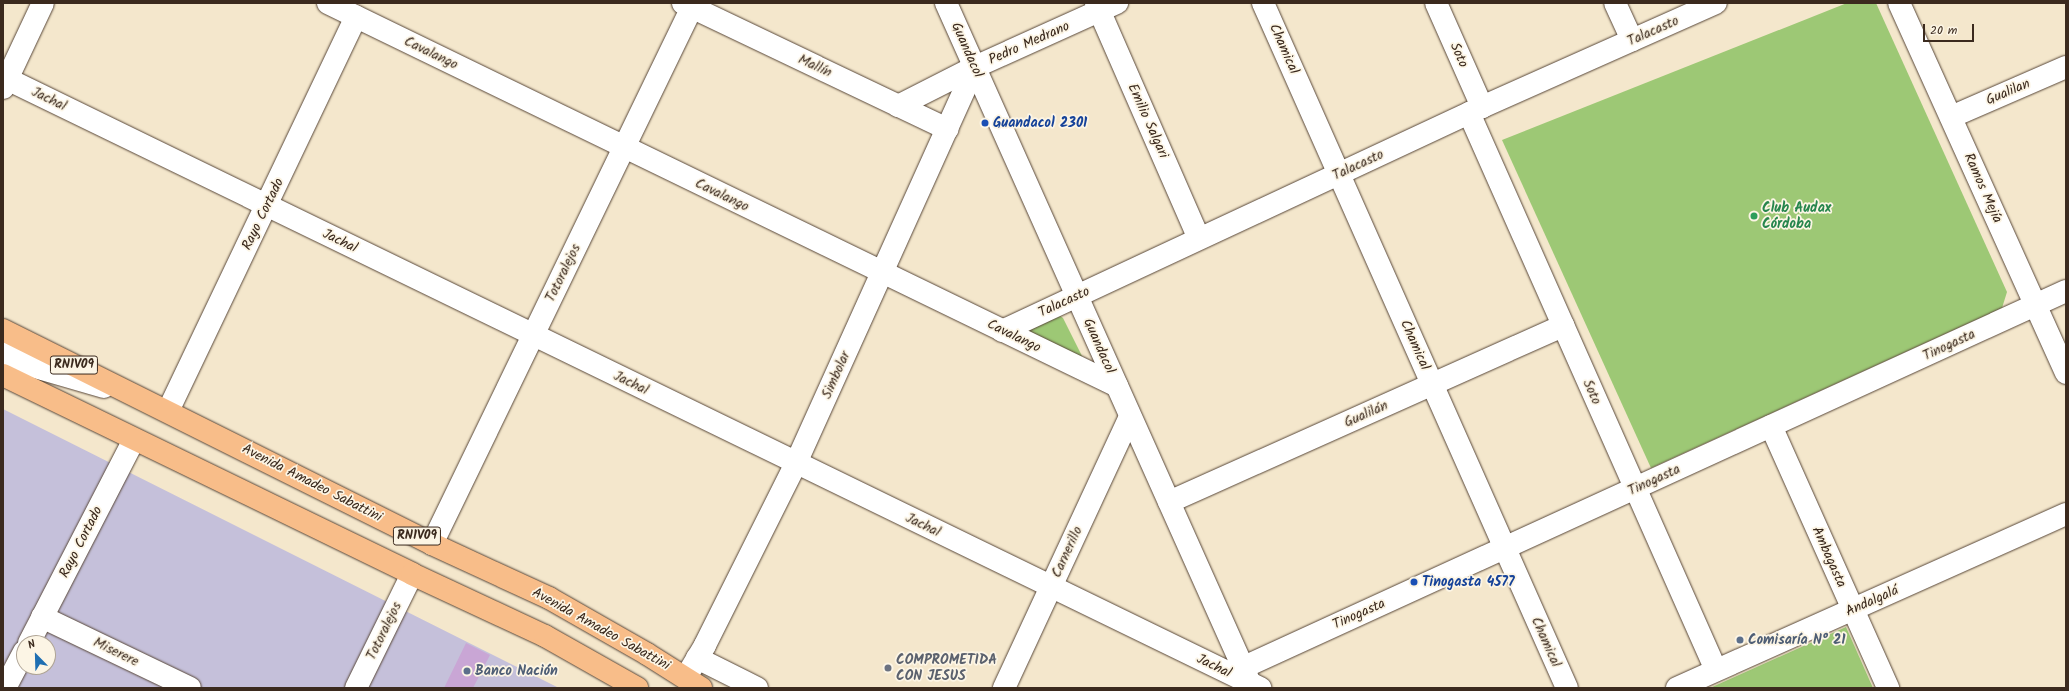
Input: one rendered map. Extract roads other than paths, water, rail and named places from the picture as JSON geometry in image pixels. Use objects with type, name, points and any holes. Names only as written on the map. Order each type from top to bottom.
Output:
[{"type":"main road","name":"Avenida Amadeo Sabattini","points":[[3,330],[432,544],[549,598],[694,683]]},
{"type":"main road","name":"RN1V09","points":[[3,375],[412,574],[545,636],[638,688]]},
{"type":"street","points":[[4,81],[43,3]]},
{"type":"street","name":"Cavalango","points":[[328,3],[1116,386]]},
{"type":"street","name":"Guandacol","points":[[946,3],[1116,386],[1251,682]]},
{"type":"street","name":"Chamical","points":[[1263,3],[1567,688]]},
{"type":"street","name":"Soto","points":[[1436,3],[1475,110],[1563,326],[1716,670]]},
{"type":"street","points":[[1615,3],[1632,40]]},
{"type":"street","name":"Talacasto","points":[[1002,330],[1475,110],[1716,3]]},
{"type":"street","name":"Ramos Mejía","points":[[1899,3],[2066,373]]},
{"type":"street","name":"Mallín","points":[[689,4],[947,129]]},
{"type":"street","name":"Totoralejos","points":[[432,544],[623,146],[689,4]]},
{"type":"street","name":"Pedro Medrano","points":[[898,106],[975,67],[1104,6]]},
{"type":"street","name":"Emilio Salgari","points":[[1104,6],[1199,239]]},
{"type":"street","name":"Rayo Cortado","points":[[168,411],[267,206],[356,16]]},
{"type":"street","name":"Simbolar","points":[[694,683],[698,658],[796,463],[975,67]]},
{"type":"street","name":"Gualilan","points":[[1951,117],[2066,67]]},
{"type":"street","name":"Jachal","points":[[4,81],[267,206],[1051,587],[1251,682]]},
{"type":"street","name":"Tinogasta","points":[[1251,682],[1505,549],[2066,291]]},
{"type":"street","name":"Gualilán","points":[[1169,502],[1563,326]]},
{"type":"street","points":[[3,353],[28,365],[145,400]]},
{"type":"street","name":"Carnerillo","points":[[1004,688],[1130,417]]},
{"type":"street","name":"Ambagasta","points":[[1771,426],[1888,688]]},
{"type":"street","name":"Rayo Cortado","points":[[33,635],[134,440]]},
{"type":"street","name":"Andalgalá","points":[[1677,688],[2066,514]]},
{"type":"street","name":"Totoralejos","points":[[356,688],[412,574]]},
{"type":"street","name":"Miserere","points":[[42,617],[190,688]]},
{"type":"street","points":[[698,658],[757,688]]},
{"type":"street","points":[[5,688],[16,667]]},
{"type":"place","name":"Guandacol 2301","points":[[985,123]]},
{"type":"place","name":"Club Audax Córdoba","points":[[1754,216]]},
{"type":"place","name":"Tinogasta 4577","points":[[1414,582]]},
{"type":"place","name":"Comisaría N° 21","points":[[1740,640]]},
{"type":"place","name":"COMPROMETIDA CON JESUS","points":[[888,668]]},
{"type":"place","name":"Banco Nación","points":[[467,671]]}]
